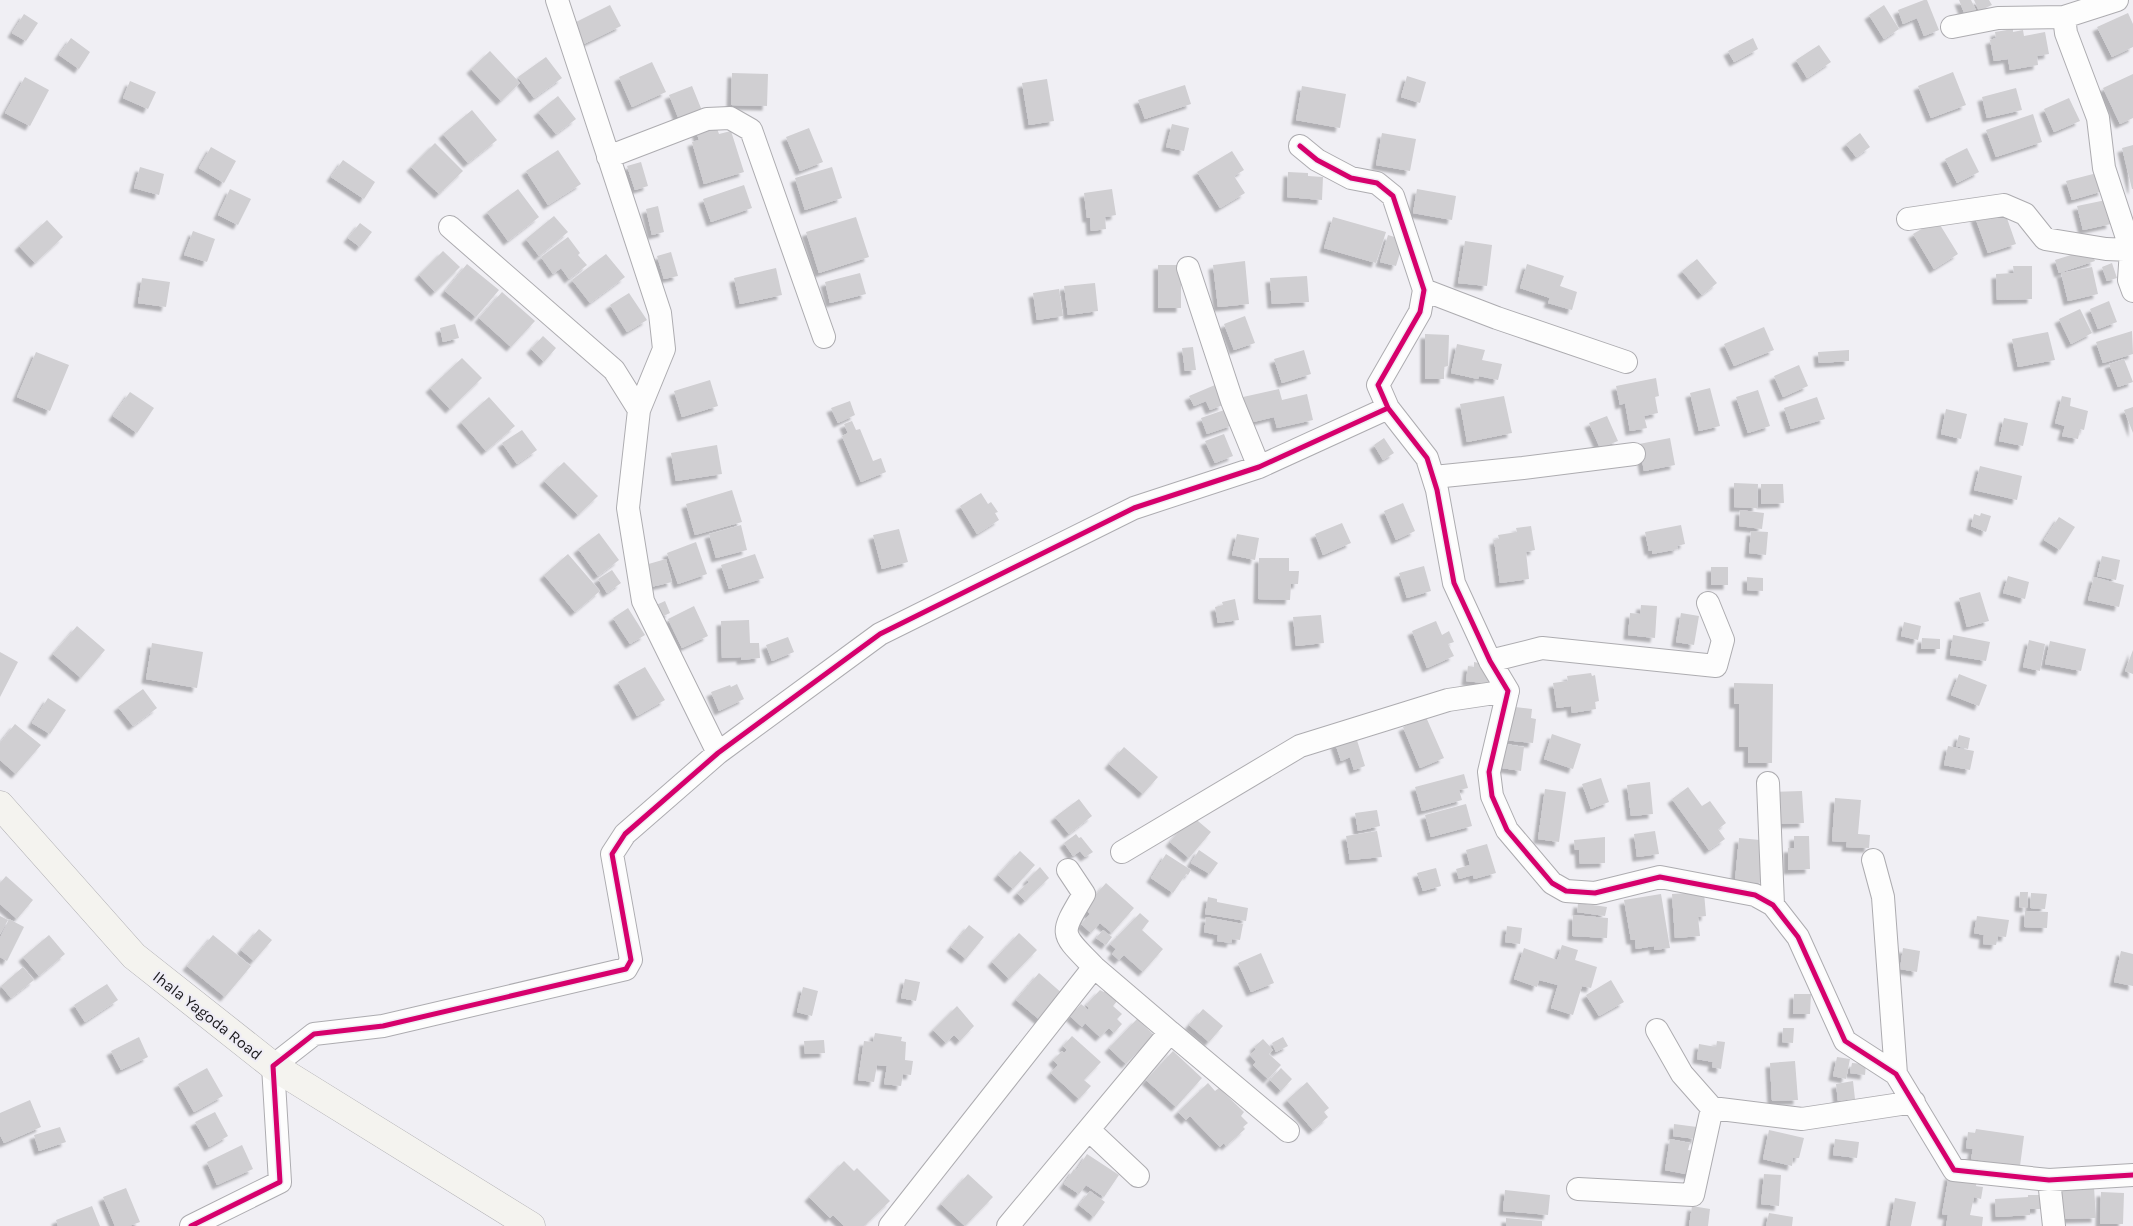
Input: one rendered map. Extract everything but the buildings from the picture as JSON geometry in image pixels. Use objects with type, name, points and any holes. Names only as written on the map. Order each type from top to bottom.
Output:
[{"type":"street","points":[[557,0],[660,313],[664,349],[639,410],[628,508],[643,601],[718,753]]},
{"type":"street","points":[[1952,27],[1998,18],[2064,17],[2117,0]]},
{"type":"street","points":[[2064,17],[2066,33],[2098,118],[2104,168],[2130,250],[2129,280],[2133,291]]},
{"type":"street","points":[[608,156],[707,120],[730,118],[751,130],[824,338]]},
{"type":"street","points":[[1300,146],[1317,160],[1351,178],[1377,183],[1393,196],[1424,290],[1420,312],[1378,385],[1388,408],[1428,458],[1434,477],[1454,583],[1490,661],[1508,690],[1489,772],[1492,796],[1507,830],[1552,883],[1566,891],[1595,893],[1660,877],[1755,895],[1773,905],[1798,937],[1845,1041],[1896,1074],[1954,1170],[2049,1180],[2133,1175]]},
{"type":"street","points":[[1908,219],[2004,205],[2025,214],[2045,239],[2106,249],[2130,250]]},
{"type":"street","points":[[450,227],[614,370],[639,410]]},
{"type":"street","points":[[1188,268],[1232,401],[1259,467]]},
{"type":"street","points":[[1424,290],[1498,318],[1626,362]]},
{"type":"street","points":[[191,1226],[280,1182],[273,1066],[314,1034],[383,1026],[626,969],[631,960],[612,854],[625,834],[718,753],[880,634],[1134,508],[1259,467],[1388,408]]},
{"type":"street","points":[[1434,477],[1634,454]]},
{"type":"street","points":[[1490,661],[1542,648],[1716,666],[1723,640],[1708,603]]},
{"type":"street","points":[[1122,852],[1300,746],[1448,700],[1508,690]]},
{"type":"street","points":[[1768,783],[1773,905]]},
{"type":"street","name":"Ihala Yagoda Road","points":[[0,805],[134,956],[273,1066],[531,1226]]},
{"type":"street","points":[[1873,860],[1883,897],[1896,1074]]},
{"type":"street","points":[[1068,870],[1084,894],[1066,924],[1068,940],[1094,967],[1288,1131]]},
{"type":"street","points":[[890,1226],[1094,967]]},
{"type":"street","points":[[1657,1030],[1682,1074],[1712,1108],[1802,1119],[1914,1102]]},
{"type":"street","points":[[1008,1226],[1170,1032]]},
{"type":"street","points":[[1578,1189],[1693,1195],[1712,1108]]},
{"type":"street","points":[[1089,1130],[1138,1176]]},
{"type":"street","points":[[2049,1180],[2054,1226]]},
{"type":"cycle path","points":[[1300,146],[1317,160],[1351,178],[1377,183],[1393,196],[1424,290],[1420,312],[1378,385],[1388,408],[1427,458],[1437,490],[1454,583],[1490,661],[1508,691],[1489,772],[1492,796],[1507,830],[1552,883],[1566,891],[1595,893],[1660,877],[1755,895],[1773,905],[1798,937],[1845,1041],[1896,1074],[1954,1170],[2049,1180],[2133,1175]]},
{"type":"cycle path","points":[[191,1226],[280,1182],[273,1066],[314,1034],[383,1026],[626,969],[631,960],[612,854],[625,834],[718,753],[880,634],[1134,508],[1259,467],[1388,408]]}]
